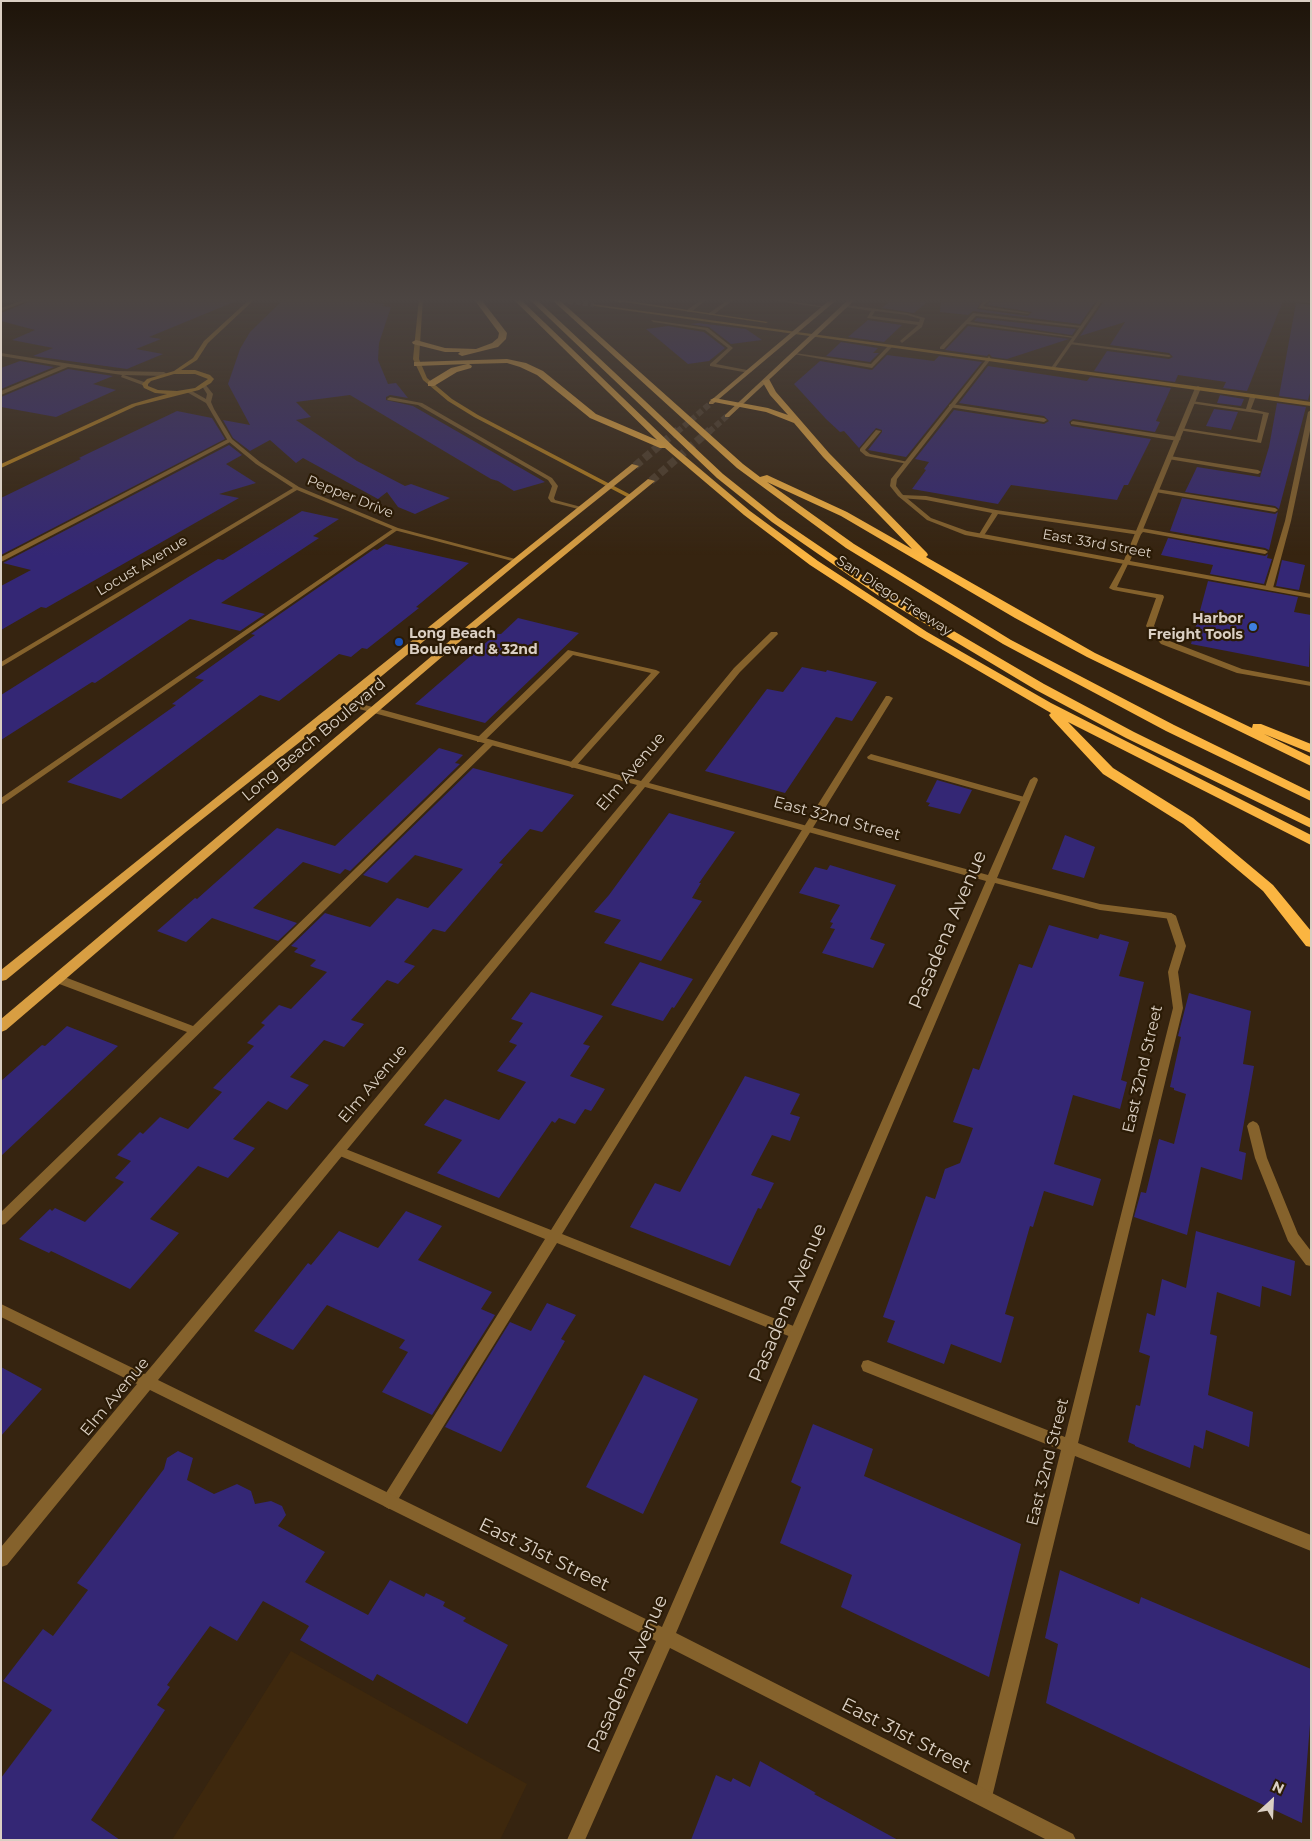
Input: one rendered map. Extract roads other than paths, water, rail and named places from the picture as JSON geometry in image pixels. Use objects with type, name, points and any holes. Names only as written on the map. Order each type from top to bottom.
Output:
[{"type":"highway","points":[[553,384],[593,416],[671,449]]},
{"type":"highway","name":"San Diego Freeway","points":[[604,384],[671,449],[747,513],[814,563],[923,634],[1047,706],[1311,841]]},
{"type":"highway","points":[[622,384],[720,476],[775,520],[875,590],[1048,692],[1147,744],[1311,824]]},
{"type":"highway","points":[[630,384],[704,453],[739,465],[844,514],[1091,655],[1311,762]]},
{"type":"highway","name":"San Diego Freeway","points":[[649,384],[739,465],[809,518],[850,546],[1007,642],[1170,728],[1311,797]]},
{"type":"highway","points":[[768,384],[773,393],[859,490],[895,524],[934,567]]},
{"type":"highway","points":[[712,401],[740,404],[775,412],[800,424]]},
{"type":"highway","points":[[1172,695],[1276,734],[1311,750]]},
{"type":"highway","points":[[1047,706],[1108,771],[1188,821],[1268,888],[1311,942]]},
{"type":"main road","points":[[712,401],[733,384]]},
{"type":"main road","points":[[726,416],[763,384]]},
{"type":"main road","name":"Long Beach Boulevard","points":[[1,977],[635,466]]},
{"type":"main road","name":"Long Beach Boulevard","points":[[1,1027],[476,624],[650,481]]},
{"type":"street","points":[[1,393],[23,384]]},
{"type":"street","points":[[145,384],[149,390],[177,393]]},
{"type":"street","points":[[431,384],[450,400],[476,416],[631,497]]},
{"type":"street","points":[[878,431],[862,450],[868,455],[906,463],[968,384]]},
{"type":"street","points":[[1170,384],[1311,404]]},
{"type":"street","points":[[1,466],[134,405],[205,386]]},
{"type":"street","name":"Pepper Drive","points":[[205,386],[210,394],[208,402],[230,440],[258,463],[296,488],[396,529],[516,560]]},
{"type":"street","points":[[1198,388],[1140,532],[1113,588],[1160,597],[1150,626],[1164,642],[1240,671],[1311,684]]},
{"type":"street","points":[[134,405],[149,390]]},
{"type":"street","points":[[188,392],[208,402]]},
{"type":"street","points":[[1248,411],[1253,396]]},
{"type":"street","points":[[390,399],[411,401],[436,414],[550,479],[555,486],[551,498],[553,501],[582,508]]},
{"type":"street","points":[[1181,430],[1258,442],[1266,413],[1192,403]]},
{"type":"street","points":[[951,406],[1044,420]]},
{"type":"street","points":[[1269,588],[1288,521],[1309,434],[1311,412]]},
{"type":"street","points":[[1073,423],[1178,439]]},
{"type":"street","points":[[1,560],[230,440]]},
{"type":"street","points":[[1170,458],[1258,472]]},
{"type":"street","name":"East 33rd Street","points":[[906,463],[894,479],[893,486],[929,519],[965,533],[1311,596]]},
{"type":"street","name":"Locust Avenue","points":[[1,665],[296,488]]},
{"type":"street","points":[[1157,491],[1274,510]]},
{"type":"street","points":[[902,496],[926,498],[996,512],[1266,552]]},
{"type":"street","points":[[982,536],[996,512]]},
{"type":"street","points":[[1,802],[396,529]]},
{"type":"street","name":"Elm Avenue","points":[[1,1559],[737,670],[774,634]]},
{"type":"street","points":[[1,1220],[195,1030],[485,741],[571,652],[656,672],[572,765]]},
{"type":"street","points":[[389,1501],[889,698]]},
{"type":"street","name":"East 32nd Street","points":[[344,702],[990,879],[1100,907],[1171,916],[1181,946],[1172,972],[1178,1008],[983,1798]]},
{"type":"street","points":[[872,757],[1025,800]]},
{"type":"street","name":"Pasadena Avenue","points":[[576,1840],[666,1637],[1034,780]]},
{"type":"street","points":[[58,979],[195,1030]]},
{"type":"street","points":[[1253,1126],[1261,1158],[1293,1237],[1311,1261]]},
{"type":"street","points":[[339,1151],[796,1333]]},
{"type":"street","name":"East 31st Street","points":[[1,1310],[666,1637],[1066,1840]]},
{"type":"street","points":[[868,1366],[1069,1448],[1311,1543]]},
{"type":"tunnel","points":[[677,432],[711,403]]},
{"type":"tunnel","points":[[709,432],[727,416]]},
{"type":"tunnel","points":[[635,466],[678,430]]},
{"type":"tunnel","points":[[651,481],[710,430]]},
{"type":"place","name":"Harbor Freight Tools","points":[[1253,627]]},
{"type":"place","name":"Long Beach Boulevard & 32nd","points":[[399,642]]}]
